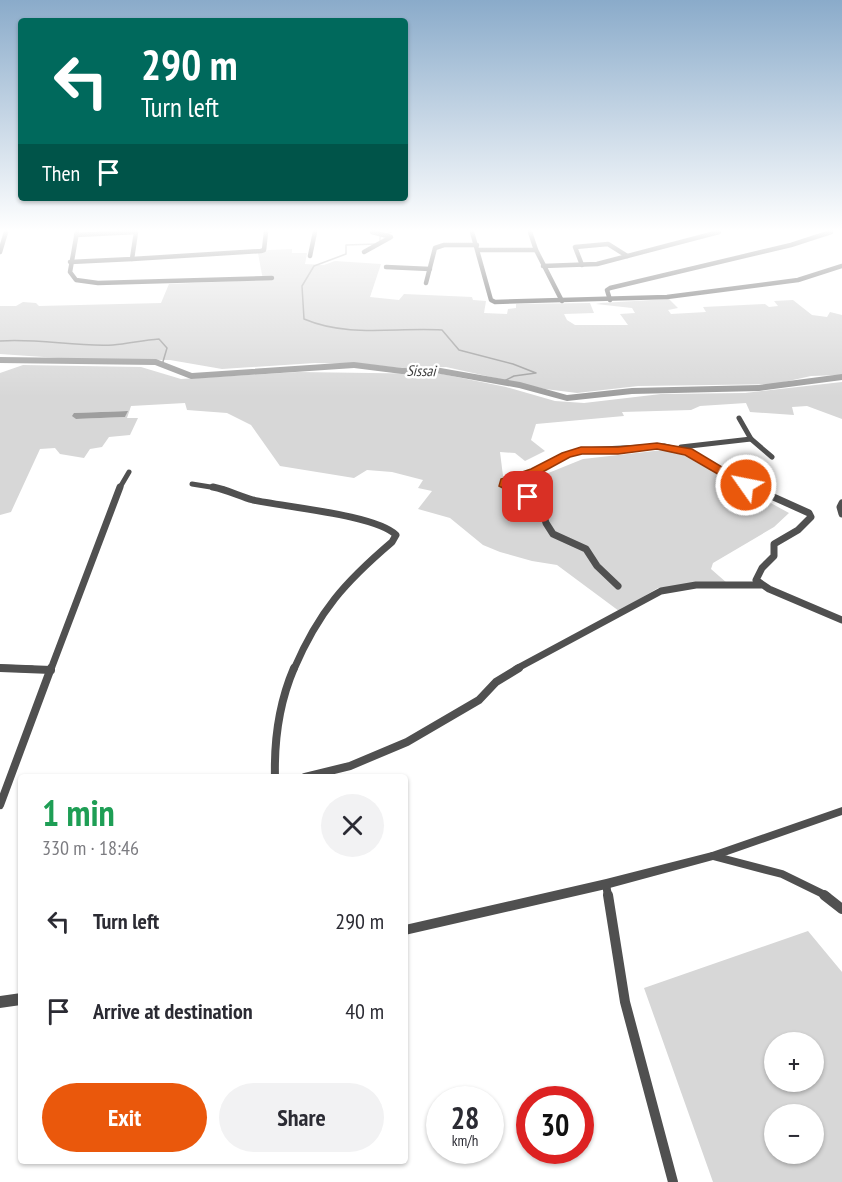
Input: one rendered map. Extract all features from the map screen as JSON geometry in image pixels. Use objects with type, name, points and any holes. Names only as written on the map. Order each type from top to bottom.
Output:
[{"type":"street","points":[[488,287],[492,301],[667,297],[752,287]]},
{"type":"street","points":[[554,287],[562,301]]},
{"type":"street","points":[[610,300],[607,290],[614,287]]},
{"type":"street","points":[[739,418],[751,440],[772,457]]},
{"type":"street","points":[[618,586],[597,566],[586,549],[553,534],[546,523],[541,506],[504,483],[535,472],[566,455],[581,450],[618,450],[657,446],[676,448],[751,440]]},
{"type":"street","points":[[676,448],[705,460],[757,491],[810,514],[811,517],[798,530],[774,544],[774,556],[756,576],[760,585]]},
{"type":"street","points":[[0,805],[118,490],[129,472]]},
{"type":"street","points":[[192,484],[229,490],[250,500],[369,522],[390,529],[396,535],[396,538],[341,589],[293,668],[279,712],[273,756],[275,774]]},
{"type":"street","points":[[842,503],[840,507],[842,514]]},
{"type":"street","points":[[317,774],[350,766],[407,742],[479,700],[496,682],[518,668],[548,654],[661,591],[696,585],[760,585],[842,620]]},
{"type":"street","points":[[0,668],[51,670]]},
{"type":"street","points":[[408,929],[606,884],[713,856],[842,811]]},
{"type":"street","points":[[713,856],[788,875],[817,888],[842,909]]},
{"type":"street","points":[[606,884],[625,1002],[674,1182]]},
{"type":"street","points":[[0,1002],[18,999]]},
{"type":"shaded area","points":[[168,287],[373,287],[370,297],[399,300],[404,294],[472,297],[473,300],[486,301],[484,313],[507,314],[508,309],[516,308],[516,304],[590,303],[594,313],[564,314],[567,320],[575,325],[628,325],[620,314],[635,313],[632,308],[596,304],[669,299],[678,308],[668,310],[671,314],[706,312],[703,307],[765,304],[769,307],[778,306],[774,301],[793,300],[812,315],[827,317],[830,312],[842,315],[842,375],[811,376],[775,384],[638,386],[577,393],[545,389],[446,367],[400,368],[365,364],[315,363],[222,369],[170,360],[73,359],[0,354],[0,306],[16,306],[23,302],[36,303],[39,306],[161,303]]},
{"type":"shaded area","points":[[23,365],[141,367],[181,379],[298,372],[442,374],[506,387],[555,401],[584,403],[661,394],[745,393],[842,382],[842,419],[807,406],[792,407],[794,415],[750,412],[746,403],[700,406],[691,410],[622,412],[624,416],[536,424],[531,440],[545,451],[525,461],[515,453],[500,452],[503,476],[522,478],[531,475],[536,478],[583,459],[672,449],[789,513],[774,527],[713,563],[711,569],[727,583],[698,583],[658,588],[619,611],[557,565],[500,552],[483,545],[450,518],[418,509],[432,491],[418,488],[423,480],[392,472],[367,470],[354,478],[280,466],[251,425],[227,413],[187,410],[185,403],[131,406],[127,418],[138,418],[130,435],[109,437],[102,447],[90,449],[84,458],[60,454],[55,448],[40,449],[11,512],[0,515],[0,373]],"holes":[[[127,411],[125,417],[76,419],[74,413]]]},
{"type":"shaded area","points":[[128,411],[125,417],[76,419],[72,416],[74,413]]},
{"type":"shaded area","points":[[808,931],[842,972],[842,1182],[713,1182],[644,988]]},
{"type":"waterway","points":[[302,287],[304,319],[321,325],[355,330],[442,330],[459,350],[513,364],[536,373],[514,376],[502,382]]},
{"type":"waterway","points":[[0,341],[99,345],[159,339],[167,348],[162,365]]},
{"type":"waterway","name":"Sissai","points":[[0,360],[156,362],[191,376],[354,365],[402,371],[435,370],[520,385],[567,398],[632,391],[759,388],[842,377]]},
{"type":"route","points":[[528,497],[505,486],[504,483],[535,472],[572,452],[581,450],[618,450],[657,446],[676,448],[705,460],[746,485]]}]
